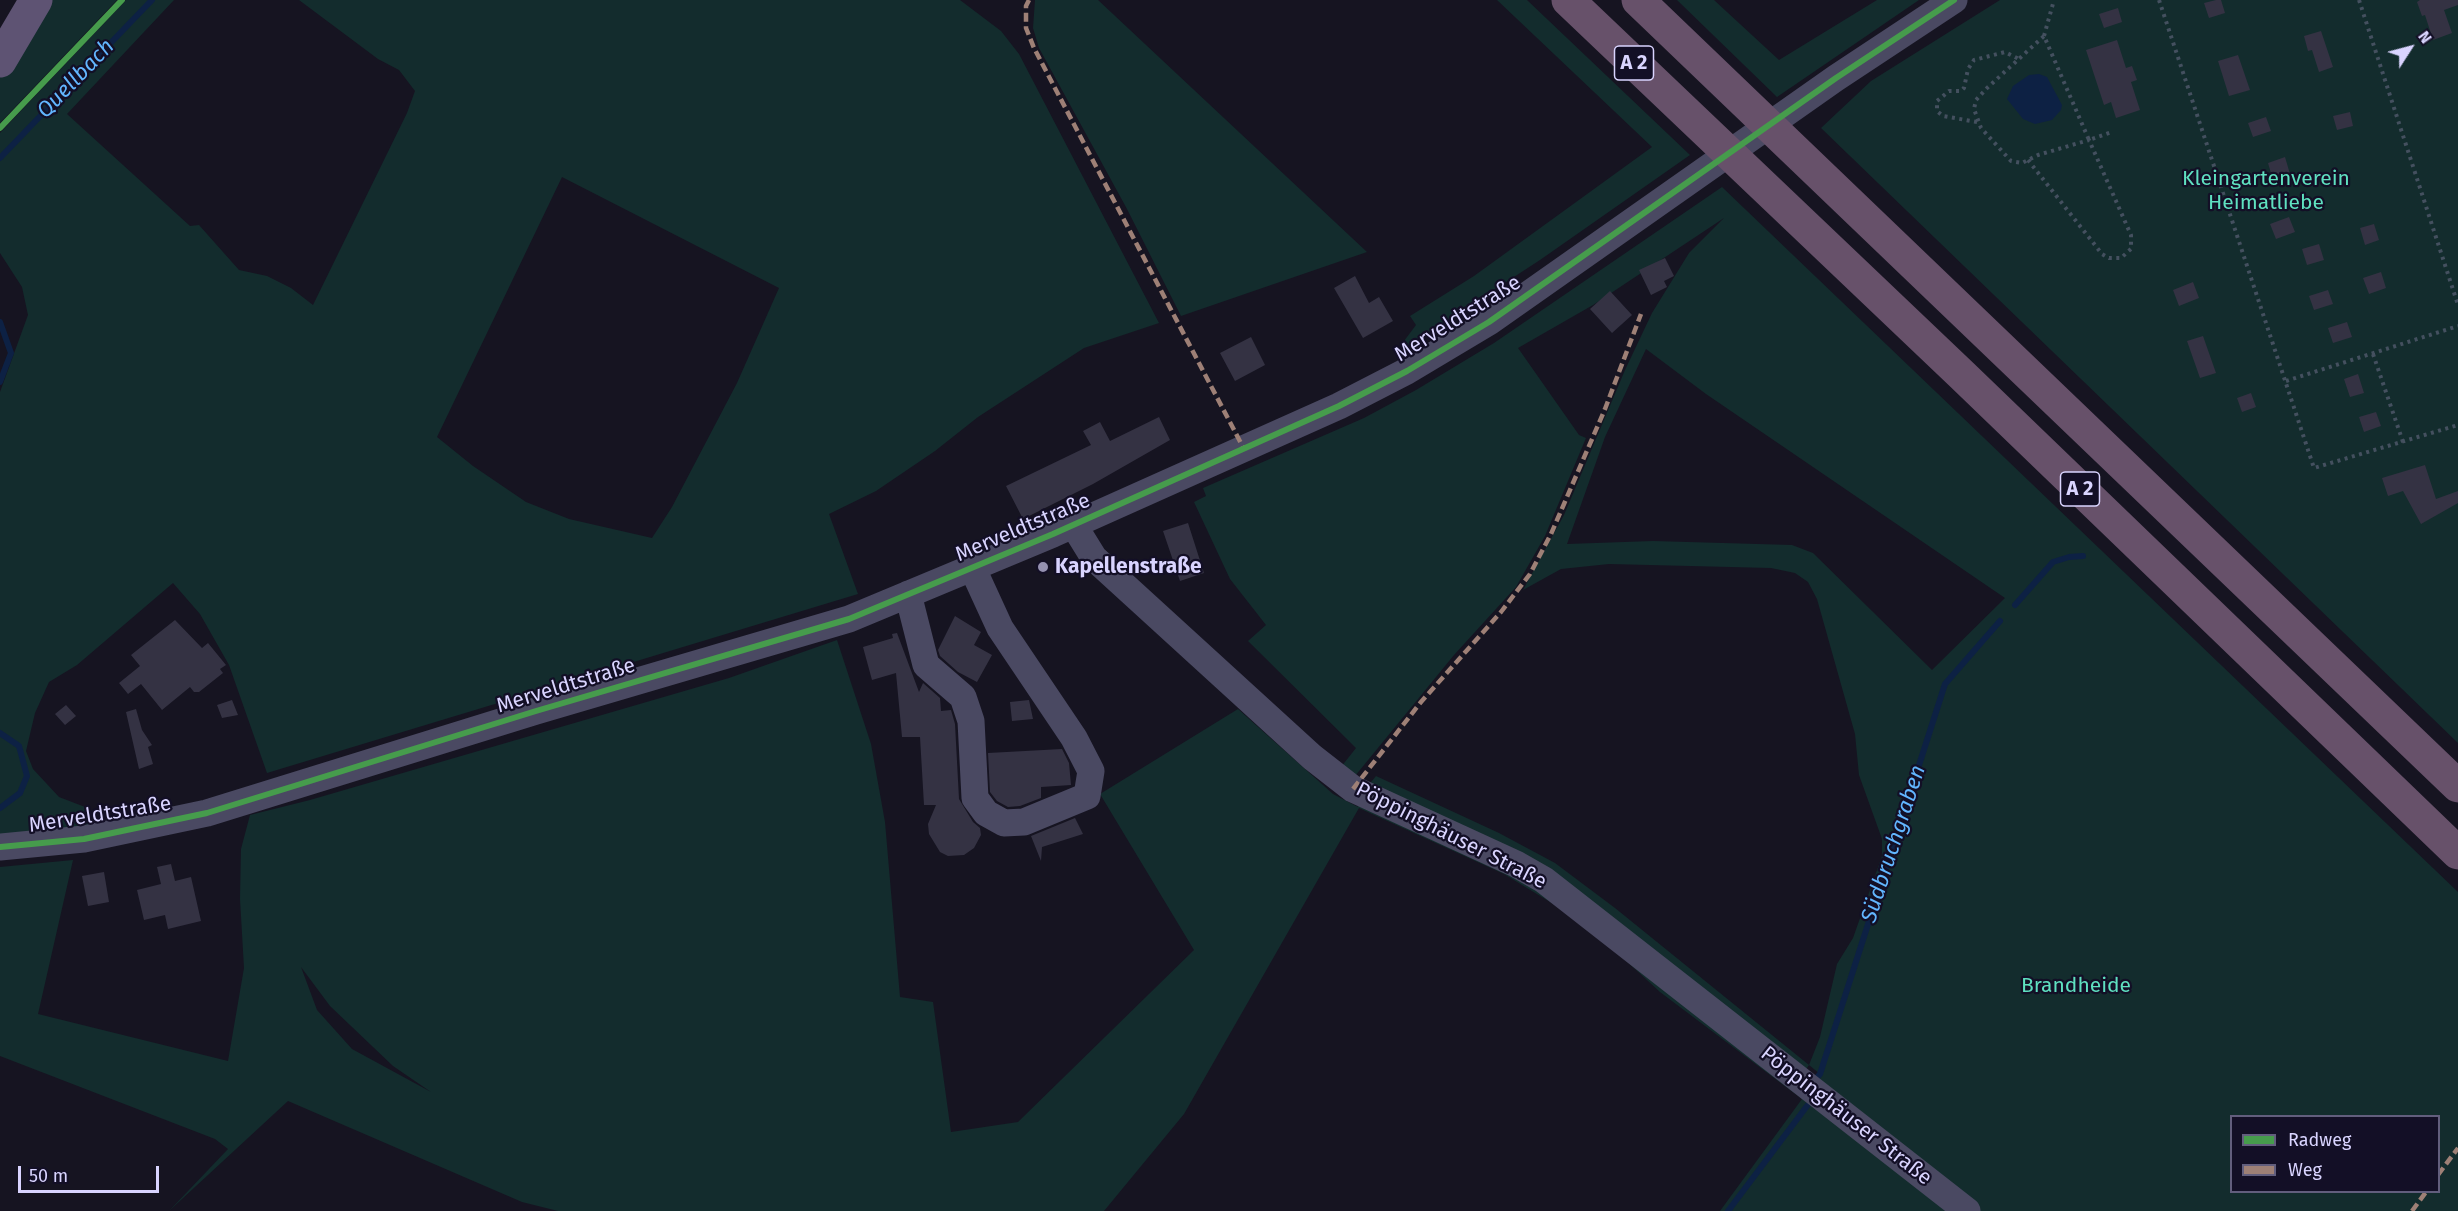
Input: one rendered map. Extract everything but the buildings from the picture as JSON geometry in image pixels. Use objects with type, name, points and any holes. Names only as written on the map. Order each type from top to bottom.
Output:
[{"type":"highway","name":"A 2","points":[[1568,0],[2458,853]]},
{"type":"highway","name":"A 2","points":[[1638,0],[2458,786]]},
{"type":"main road","points":[[0,61],[36,0]]},
{"type":"street","name":"Merveldtstraße","points":[[0,847],[84,839],[207,813],[536,711],[849,619],[1073,524],[1339,406],[1407,371],[1489,322],[1836,78],[1954,0]]},
{"type":"street","name":"Pöppinghäuser Straße","points":[[1073,524],[1094,558],[1312,757],[1353,789],[1516,864],[1544,880],[1820,1098],[1859,1124],[1967,1211]]},
{"type":"street","points":[[908,594],[926,665],[963,698],[971,721],[975,798],[986,813],[1004,823],[1024,822],[1087,796],[1091,771],[1074,738],[1000,628],[972,567]]},
{"type":"path","points":[[2054,0],[2044,36],[1977,100],[1974,109],[1978,122],[2011,161],[2022,163],[2112,132]]},
{"type":"path","points":[[2160,0],[2314,468],[2458,425]]},
{"type":"path","points":[[2360,0],[2458,305]]},
{"type":"path","points":[[2028,160],[2102,254],[2109,258],[2121,258],[2131,249],[2131,235],[2044,36]]},
{"type":"path","points":[[1978,122],[1943,117],[1937,111],[1937,101],[1948,91],[1961,91],[1964,88],[1968,69],[1974,60],[2005,52],[2019,59]]},
{"type":"path","points":[[2286,381],[2458,326]]},
{"type":"path","points":[[2373,354],[2403,442]]},
{"type":"green space","points":[[46,0],[117,0],[0,123],[0,73]]},
{"type":"green space","points":[[126,0],[174,0],[67,114],[190,226],[199,225],[239,270],[267,276],[291,288],[313,305],[407,113],[415,91],[399,70],[378,59],[299,0],[960,0],[1001,31],[1019,54],[1159,323],[1084,348],[978,417],[935,451],[876,491],[829,514],[858,594],[267,773],[229,665],[200,614],[173,583],[77,665],[49,682],[35,713],[26,751],[33,769],[59,797],[85,807],[89,827],[0,839],[0,392],[28,315],[22,287],[0,253],[0,133]],"holes":[[[562,177],[779,288],[737,383],[672,507],[652,538],[569,519],[526,502],[473,466],[437,437]]]},
{"type":"green space","points":[[1035,0],[1098,0],[1367,252],[1181,316],[1127,209],[1039,48],[1033,28]]},
{"type":"green space","points":[[1497,0],[1527,0],[1690,155],[1540,260],[1408,346],[1404,341],[1416,325],[1410,316],[1474,276],[1652,147]]},
{"type":"green space","points":[[1677,0],[1714,0],[1779,60],[1877,0],[1919,0],[1777,97]]},
{"type":"green space","name":"Kleingartenverein Heimatliebe","points":[[2000,0],[2458,0],[2458,743],[1821,128],[1871,81]]},
{"type":"green space","name":"Brandheide","points":[[1722,187],[2458,892],[2458,1211],[1720,1211],[1802,1099],[1660,992],[1622,957],[1560,908],[1504,874],[1359,808],[1184,1114],[1104,1211],[558,1211],[522,1202],[288,1101],[169,1211],[228,1149],[215,1139],[0,1056],[0,867],[73,860],[38,1014],[228,1061],[244,968],[240,899],[241,849],[250,815],[310,800],[729,678],[837,640],[871,744],[885,822],[900,997],[933,1002],[951,1132],[1018,1122],[1194,950],[1100,794],[1238,709],[1333,794],[1358,807],[1356,802],[1364,800],[1537,882],[1806,1094],[1820,1074],[1809,1065],[1820,1037],[1837,964],[1853,938],[1882,856],[1882,839],[1859,775],[1855,734],[1817,599],[1808,582],[1795,573],[1771,568],[1609,564],[1561,569],[1523,590],[1564,515],[1625,370],[1652,313],[1689,253],[1724,218],[1593,305],[1518,348],[1579,435],[1586,438],[1545,536],[1516,587],[1454,655],[1355,776],[1341,767],[1356,748],[1248,641],[1266,625],[1230,579],[1194,502],[1206,496],[1203,488],[1364,418],[1494,343]],"holes":[[[1646,349],[1706,394],[2005,598],[1932,670],[1813,553],[1792,545],[1653,541],[1567,544],[1605,437]],[[301,967],[330,1006],[393,1066],[431,1092],[352,1049],[317,1010]]]},
{"type":"green space","points":[[1376,776],[1499,833],[1555,863],[1615,908],[1809,1065],[1800,1078],[1559,884],[1526,863],[1367,787]]},
{"type":"water","points":[[2039,74],[2047,77],[2062,105],[2061,110],[2052,120],[2035,124],[2023,119],[2007,99],[2013,86],[2029,75]]},
{"type":"waterway","name":"Quellbach","points":[[0,158],[152,0]]},
{"type":"waterway","name":"Quellbach","points":[[0,322],[11,353],[0,382]]},
{"type":"waterway","name":"Südbruchgraben","points":[[2015,605],[2053,562],[2083,556]]},
{"type":"waterway","name":"Südbruchgraben","points":[[1814,1081],[1820,1074],[1945,684],[2000,621]]},
{"type":"waterway","name":"Quellbach","points":[[0,733],[19,746],[27,776],[20,793],[0,808]]},
{"type":"waterway","name":"Südbruchgraben","points":[[1728,1211],[1807,1106]]},
{"type":"marked path","points":[[1029,0],[1026,6],[1026,28],[1034,48],[1244,449]]},
{"type":"marked path","points":[[1353,789],[1421,702],[1501,612],[1530,574],[1551,534],[1605,409],[1641,314]]},
{"type":"marked path","points":[[2440,1172],[2458,1148]]},
{"type":"marked path","points":[[2412,1211],[2425,1193]]},
{"type":"cycle path","points":[[0,128],[122,0]]},
{"type":"cycle path","points":[[0,847],[84,839],[207,813],[536,711],[849,619],[1053,534],[1339,406],[1407,371],[1489,322],[1836,78],[1954,0]]},
{"type":"place","name":"Kapellenstraße","points":[[1043,567]]}]
